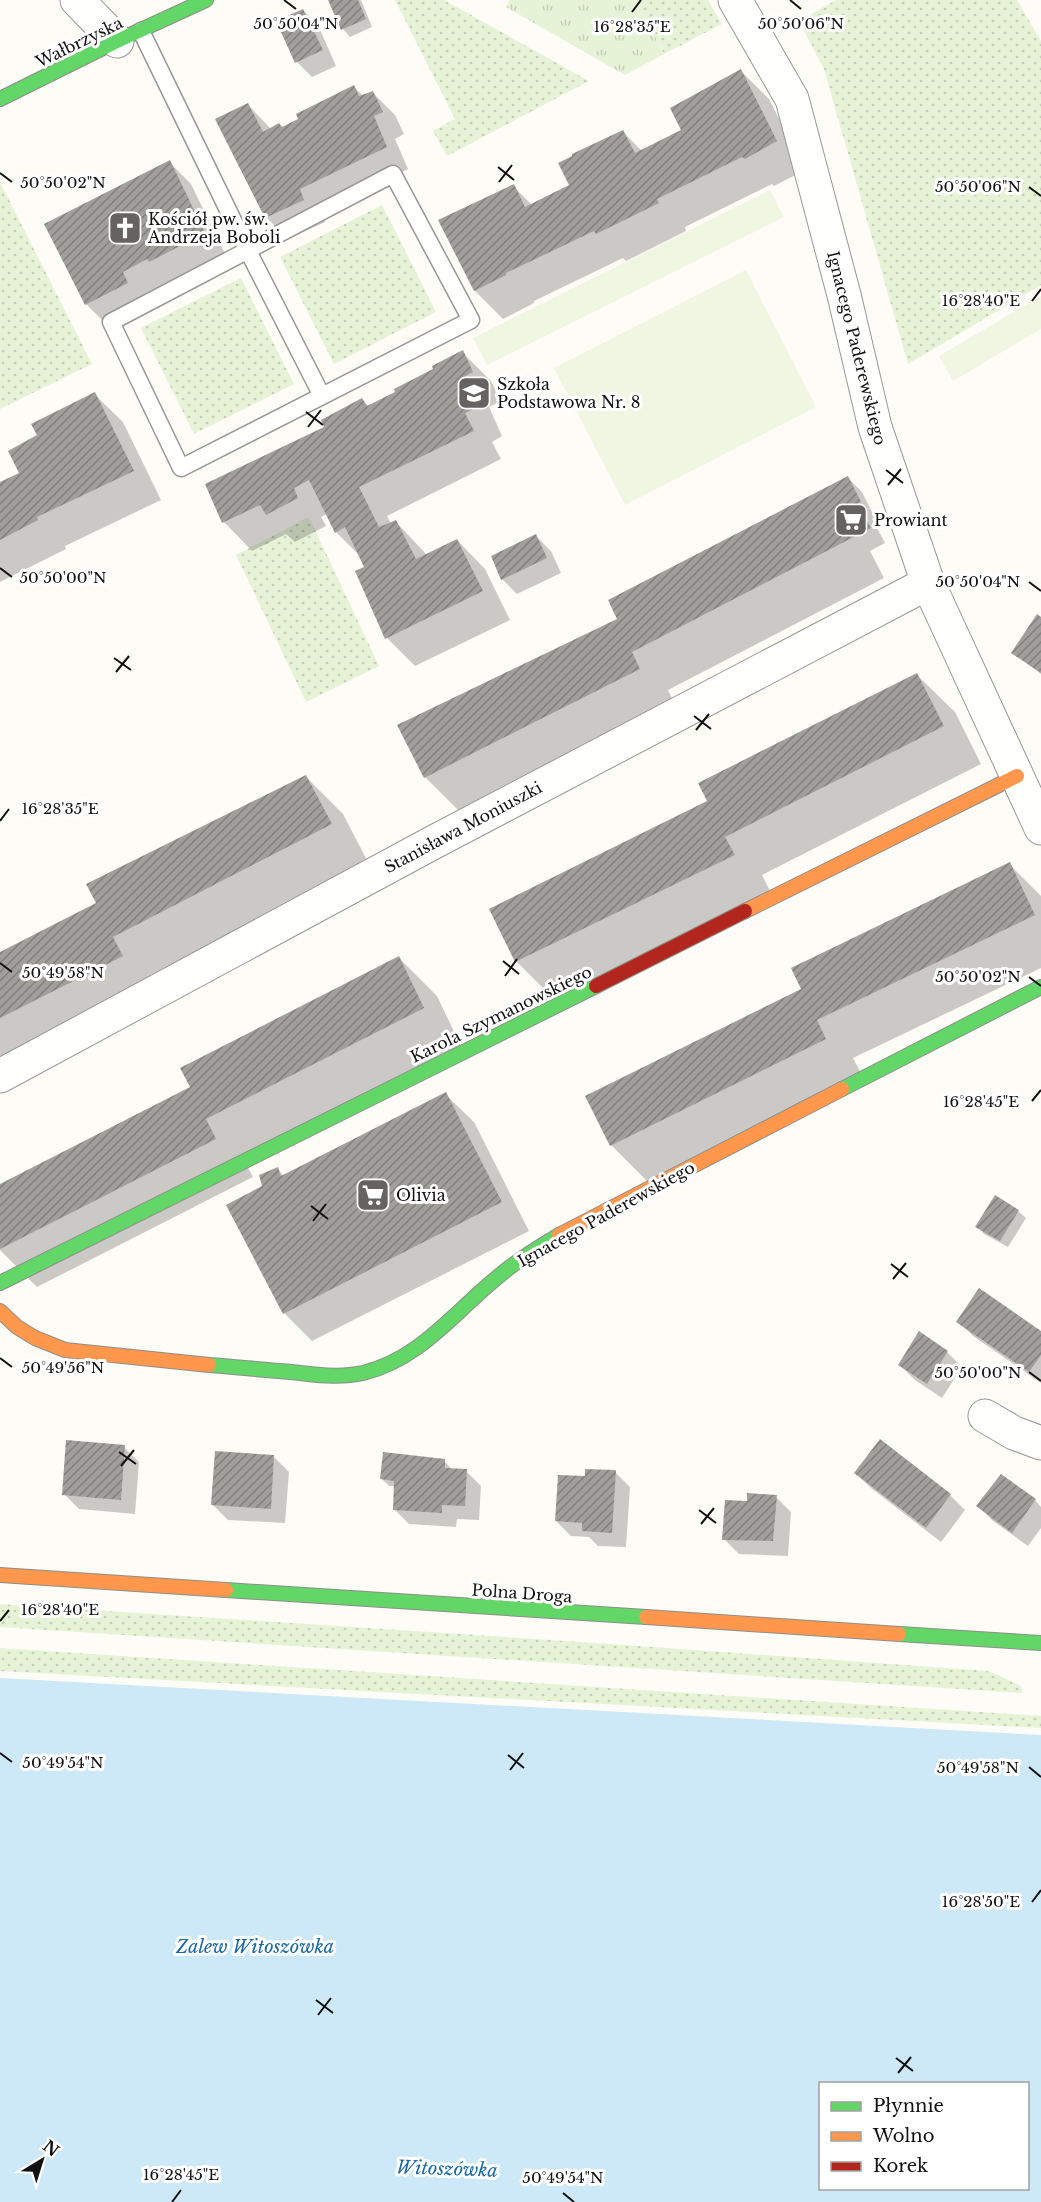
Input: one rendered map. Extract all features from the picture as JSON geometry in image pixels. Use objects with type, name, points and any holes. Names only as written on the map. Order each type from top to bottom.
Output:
[{"type":"street","points":[[77,0],[129,36]]},
{"type":"street","name":"Wałbrzyska","points":[[0,99],[206,0]]},
{"type":"street","name":"Ignacego Paderewskiego","points":[[735,0],[792,99],[844,296],[875,427],[928,583],[1041,828]]},
{"type":"street","name":"Stanisława Moniuszki","points":[[0,1076],[434,842],[928,583]]},
{"type":"street","name":"Karola Szymanowskiego","points":[[0,1283],[1017,776]]},
{"type":"street","name":"Ignacego Paderewskiego","points":[[0,1311],[18,1329],[40,1342],[77,1352],[330,1376],[359,1374],[378,1369],[392,1364],[421,1346],[504,1271],[542,1246],[771,1125],[1041,987]]},
{"type":"street","points":[[985,1416],[1014,1433],[1041,1443]]},
{"type":"street","name":"Polna Droga","points":[[0,1575],[1041,1642]]},
{"type":"lane","points":[[129,36],[247,249],[322,396]]},
{"type":"lane","points":[[393,174],[471,320],[322,396],[181,468],[111,322],[393,174]]},
{"type":"green space","points":[[395,0],[444,0],[589,81],[447,156],[433,131],[455,119]]},
{"type":"green space","points":[[510,0],[636,0],[664,54],[625,75],[506,7]]},
{"type":"green space","points":[[636,0],[708,0],[722,24],[664,54]]},
{"type":"green space","points":[[836,0],[1017,0],[1041,41],[1041,285],[908,364],[824,69],[799,21]]},
{"type":"green space","points":[[0,182],[92,364],[0,409]]},
{"type":"green space","points":[[770,190],[784,217],[487,365],[473,338]]},
{"type":"green space","points":[[382,205],[436,312],[334,364],[280,257]]},
{"type":"green space","points":[[746,270],[816,407],[625,505],[554,368]]},
{"type":"green space","points":[[241,278],[294,384],[194,434],[141,328]]},
{"type":"green space","points":[[1041,296],[1041,329],[953,381],[939,356]]},
{"type":"green space","points":[[309,517],[379,666],[306,702],[236,555]]},
{"type":"green space","points":[[0,1604],[989,1671],[1021,1686],[1022,1693],[0,1627]]},
{"type":"green space","points":[[0,1648],[1041,1716],[1041,1728],[0,1671]]},
{"type":"water","name":"Zalew Witoszówka","points":[[0,1678],[1041,1735],[1041,2202],[0,2202]]},
{"type":"building","points":[[328,0],[358,0],[366,19],[341,30]]},
{"type":"building","points":[[303,9],[323,50],[295,63],[276,21]]},
{"type":"building","points":[[741,69],[777,141],[745,159],[742,157],[657,199],[659,203],[596,234],[594,231],[474,291],[438,220],[514,184],[525,207],[569,185],[558,163],[623,130],[635,153],[681,130],[670,108]]},
{"type":"building","points":[[354,85],[359,96],[373,91],[383,112],[374,116],[387,147],[300,189],[304,200],[265,218],[215,119],[248,103],[263,132],[279,123],[282,127],[298,119],[296,114]]},
{"type":"building","name":"Kościół pw. św. Andrzeja Boboli","points":[[170,160],[205,233],[149,262],[147,259],[123,272],[128,283],[85,305],[44,224]]},
{"type":"building","points":[[463,350],[473,372],[462,378],[475,408],[465,413],[474,431],[359,487],[379,527],[396,520],[416,559],[457,539],[483,591],[385,639],[355,571],[364,567],[345,527],[335,533],[309,480],[294,488],[298,498],[266,515],[260,505],[222,523],[205,484],[324,427],[321,420],[362,398],[367,406],[395,392],[394,389]]},
{"type":"building","points":[[95,392],[134,471],[37,517],[38,520],[0,540],[0,482],[19,473],[8,451],[37,435],[31,424]]},
{"type":"building","points":[[848,476],[861,502],[858,504],[871,528],[632,652],[640,669],[424,778],[397,725],[617,619],[608,600]]},
{"type":"building","points":[[536,534],[547,558],[501,580],[491,556]]},
{"type":"building","points":[[1037,614],[1041,617],[1041,673],[1011,653]]},
{"type":"building","points":[[917,673],[944,726],[725,837],[735,855],[515,962],[489,909],[707,801],[698,783]]},
{"type":"building","points":[[306,775],[332,824],[113,937],[123,956],[0,1018],[0,952],[96,903],[86,884]]},
{"type":"building","points":[[1010,862],[1035,915],[817,1020],[826,1039],[610,1146],[585,1096],[801,989],[791,968]]},
{"type":"building","points":[[399,956],[424,1008],[206,1119],[216,1139],[0,1249],[0,1184],[190,1087],[180,1068]]},
{"type":"building","points":[[446,1092],[502,1202],[283,1314],[226,1205],[262,1186],[259,1175],[278,1167],[281,1176]]},
{"type":"building","points":[[995,1195],[1019,1210],[1000,1241],[975,1227]]},
{"type":"building","points":[[979,1288],[1041,1331],[1041,1355],[1029,1372],[956,1322]]},
{"type":"building","points":[[919,1331],[948,1351],[927,1384],[898,1365]]},
{"type":"building","points":[[880,1439],[951,1494],[926,1528],[854,1473]]},
{"type":"building","points":[[66,1440],[125,1445],[121,1500],[62,1495]]},
{"type":"building","points":[[215,1451],[274,1455],[271,1509],[211,1505]]},
{"type":"building","points":[[383,1452],[445,1459],[445,1468],[467,1469],[465,1506],[442,1505],[442,1513],[393,1510],[394,1481],[380,1479]]},
{"type":"building","points":[[585,1469],[616,1470],[612,1533],[582,1531],[582,1523],[555,1521],[558,1475],[585,1476]]},
{"type":"building","points":[[1001,1474],[1036,1499],[1012,1533],[976,1506]]},
{"type":"building","points":[[747,1493],[777,1495],[773,1541],[722,1540],[725,1500],[747,1501]]},
{"type":"traffic: fast","points":[[0,99],[206,0]]},
{"type":"traffic: fast","points":[[0,1283],[596,986]]},
{"type":"traffic: fast","points":[[842,1089],[1041,987]]},
{"type":"traffic: fast","points":[[209,1365],[336,1376],[354,1375],[384,1366],[420,1345],[506,1270],[559,1235]]},
{"type":"traffic: fast","points":[[226,1590],[646,1617]]},
{"type":"traffic: fast","points":[[899,1634],[1041,1643]]},
{"type":"traffic: slow","points":[[745,911],[1017,776]]},
{"type":"traffic: slow","points":[[559,1235],[842,1089]]},
{"type":"traffic: slow","points":[[0,1311],[17,1327],[35,1338],[65,1350],[209,1365]]},
{"type":"traffic: slow","points":[[0,1575],[226,1590]]},
{"type":"traffic: slow","points":[[646,1617],[899,1634]]},
{"type":"traffic: jam","points":[[596,986],[745,911]]},
{"type":"place","name":"Kościół pw. św. Andrzeja Boboli","points":[[125,228]]},
{"type":"place","name":"Szkoła Podstawowa Nr. 8","points":[[474,393]]},
{"type":"place","name":"Prowiant","points":[[851,520]]},
{"type":"place","name":"Olivia","points":[[373,1195]]},
{"type":"water label","name":"Witoszówka","points":[[447,2169]]}]
